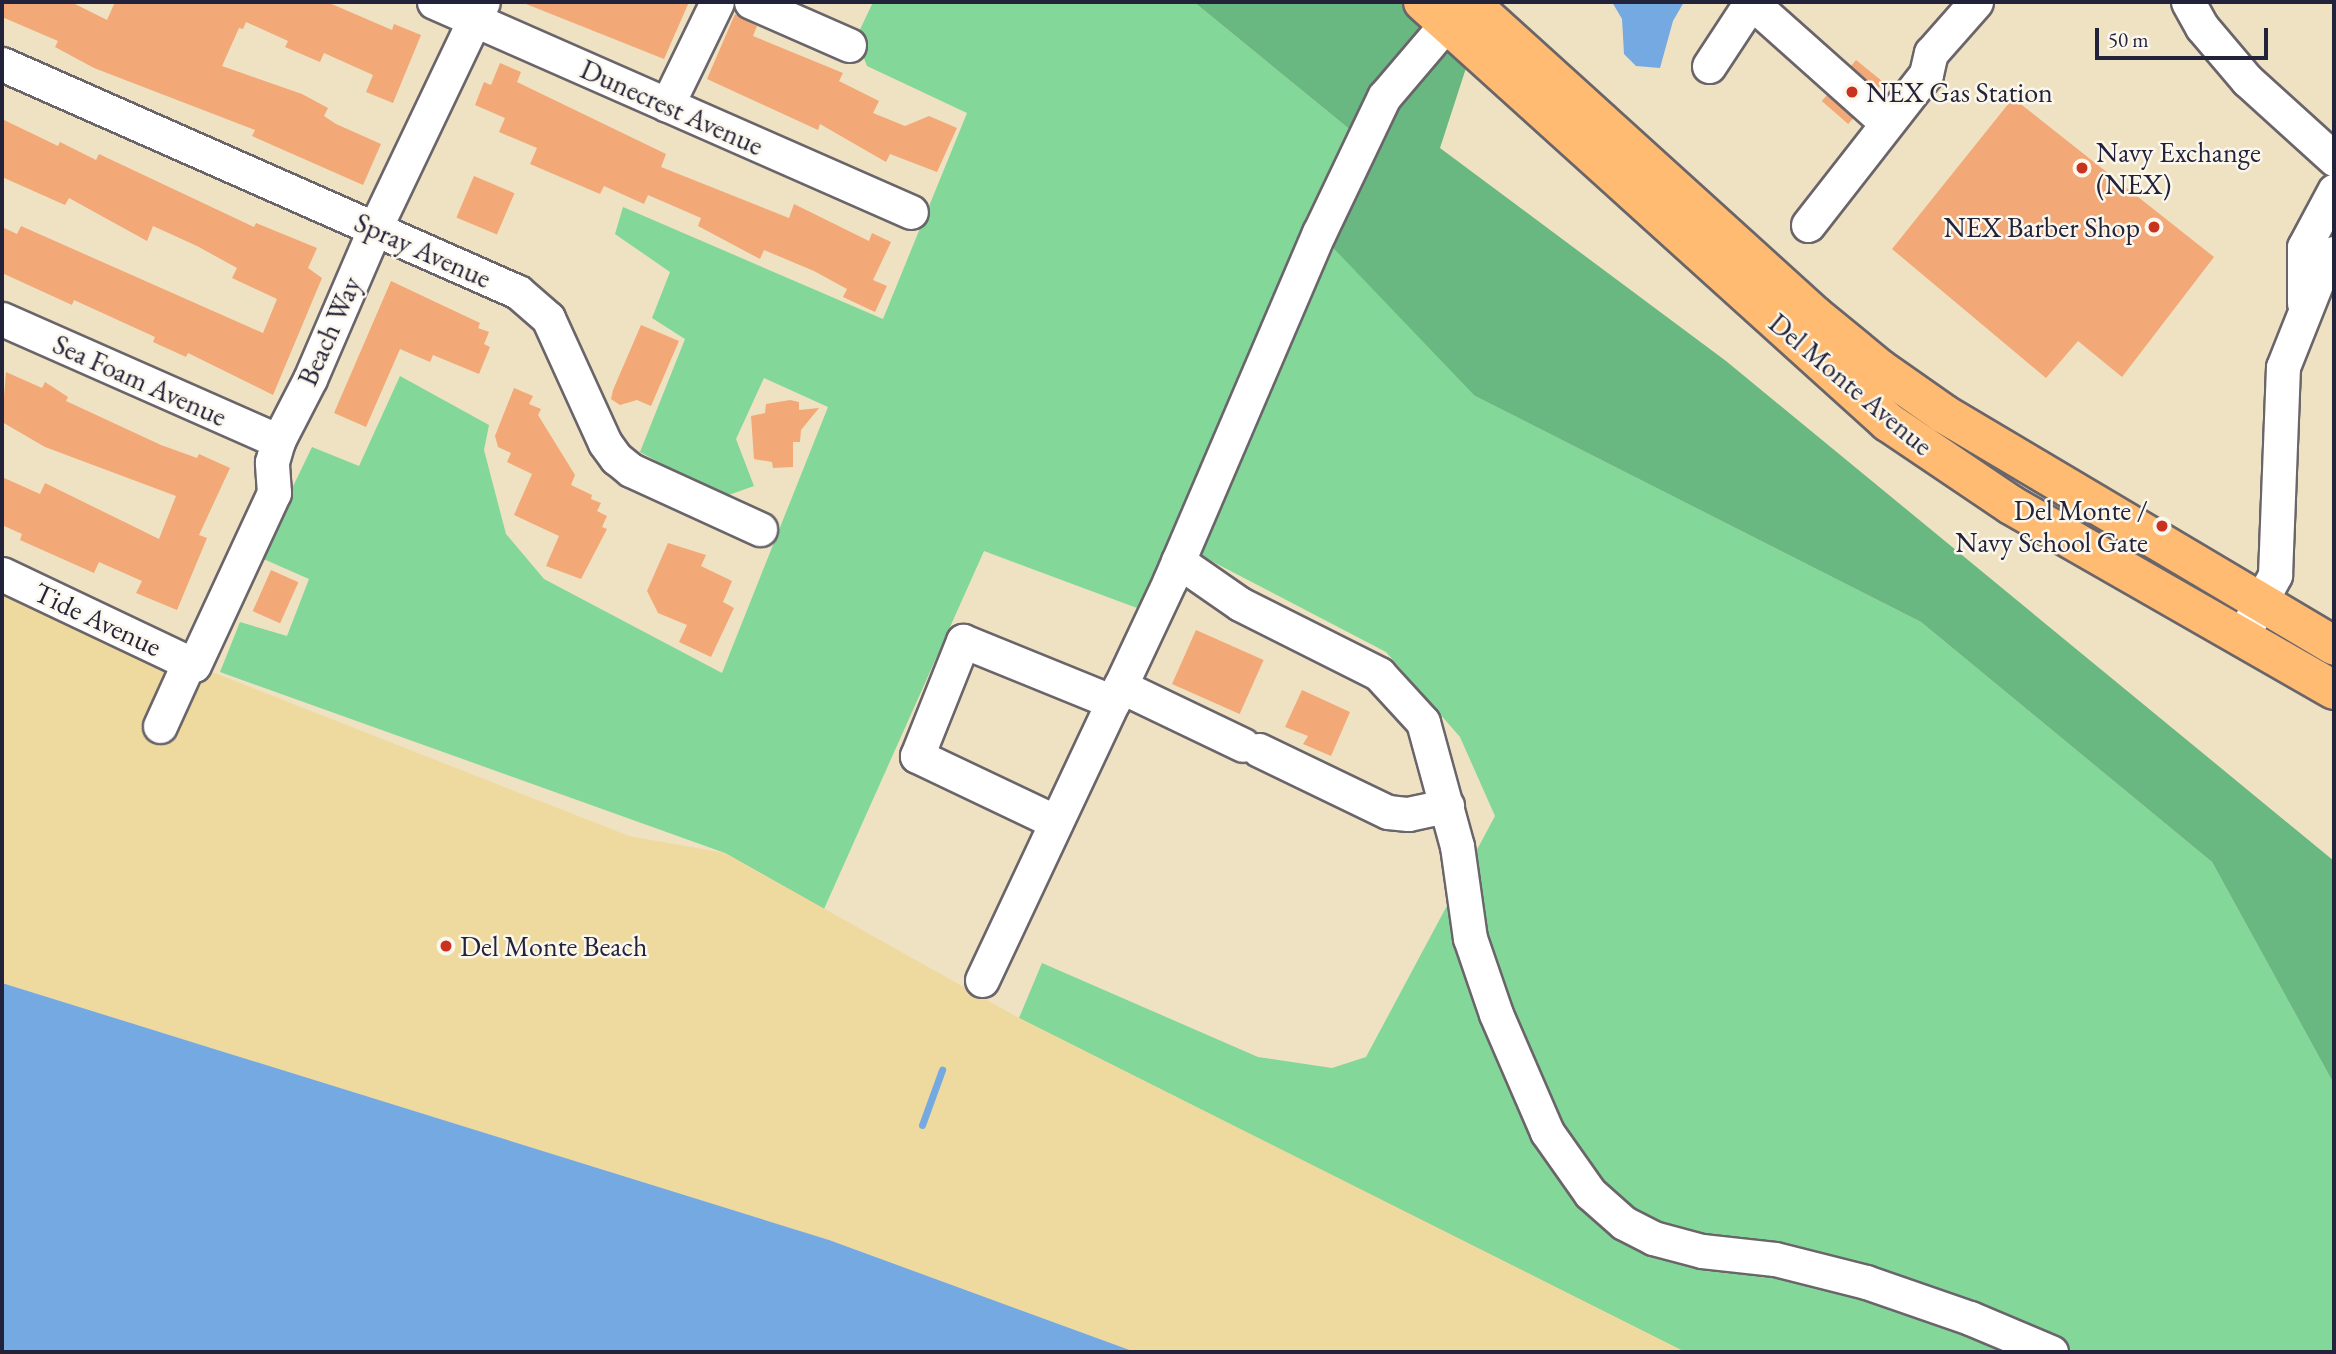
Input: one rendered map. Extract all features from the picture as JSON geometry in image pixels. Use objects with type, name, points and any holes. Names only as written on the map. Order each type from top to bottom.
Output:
[{"type":"main road","name":"Del Monte Avenue","points":[[1446,9],[1881,369],[1944,414],[2259,605],[2334,646]]},
{"type":"main road","name":"Del Monte Avenue","points":[[1446,9],[1888,422],[2011,505],[2334,690]]},
{"type":"street","name":"Dunecrest Avenue","points":[[434,2],[477,10],[667,105],[911,212]]},
{"type":"street","points":[[667,105],[717,2]]},
{"type":"street","points":[[751,2],[849,45]]},
{"type":"street","points":[[1709,66],[1751,2],[1887,123]]},
{"type":"street","points":[[1808,225],[1926,74],[1931,53],[1976,2]]},
{"type":"street","points":[[2188,2],[2208,34],[2247,80],[2334,159]]},
{"type":"street","points":[[982,980],[1178,561],[1319,233],[1384,97],[1446,9]]},
{"type":"street","name":"Beach Way","points":[[160,726],[274,493],[272,462],[278,441],[310,379],[375,228],[477,10]]},
{"type":"street","name":"Spray Avenue","points":[[2,64],[375,228],[535,303],[548,318],[605,443],[616,458],[631,470],[760,529]]},
{"type":"street","points":[[2305,309],[2301,289],[2304,247],[2334,191]]},
{"type":"street","points":[[2241,638],[2274,575],[2283,367],[2305,309],[2334,253]]},
{"type":"street","name":"Sea Foam Avenue","points":[[2,319],[278,441]]},
{"type":"street","points":[[1178,561],[1240,604],[1379,674],[1401,693],[1423,722],[1447,806],[1470,938],[1496,1014],[1547,1132],[1590,1193],[1623,1223],[1653,1238],[1702,1251],[1775,1259],[1866,1282],[1970,1318],[2051,1352]]},
{"type":"street","name":"Tide Avenue","points":[[2,574],[192,663]]},
{"type":"street","points":[[1056,822],[917,756],[962,641],[1117,694],[1251,747],[1388,812],[1408,814],[1447,806]]},
{"type":"green space","points":[[873,2],[1194,2],[1364,141],[1475,396],[1921,622],[2212,862],[2334,1084],[2334,1352],[1685,1352],[1019,1018],[1042,963],[1258,1057],[1332,1068],[1366,1057],[1495,816],[1460,737],[1386,652],[1171,540],[1137,608],[984,551],[824,909],[725,853],[220,672],[240,622],[287,636],[309,579],[259,557],[312,447],[359,466],[400,376],[489,425],[484,450],[506,534],[544,579],[722,673],[828,407],[764,378],[736,439],[754,486],[723,497],[640,452],[685,339],[652,318],[670,272],[615,234],[623,207],[883,319],[967,113],[867,66],[856,38]]},
{"type":"green space","points":[[1194,2],[1400,2],[1467,65],[1440,148],[1726,361],[2334,861],[2334,1084],[2212,862],[1921,622],[1475,396],[1319,233],[1364,141]]},
{"type":"sand","name":"Del Monte Beach","points":[[2,574],[194,665],[629,836],[725,853],[1019,1018],[1685,1352],[1135,1352],[829,1240],[2,983]]},
{"type":"water","points":[[1612,2],[1684,2],[1673,21],[1660,68],[1636,66],[1624,54],[1622,19]]},
{"type":"water","points":[[2,983],[829,1240],[1135,1352],[2,1352]]},
{"type":"building","points":[[2,2],[71,2],[107,20],[115,2],[327,2],[392,30],[394,24],[421,35],[393,103],[366,92],[373,75],[324,53],[320,62],[285,47],[288,41],[246,22],[243,29],[239,28],[222,66],[302,94],[328,108],[324,116],[336,124],[381,144],[363,185],[252,136],[255,130],[94,68],[55,47],[58,41],[2,17]]},
{"type":"building","points":[[521,2],[689,2],[664,59]]},
{"type":"building","points":[[735,14],[757,26],[753,36],[843,73],[839,81],[879,101],[873,113],[905,126],[929,116],[957,128],[937,172],[890,154],[886,162],[820,124],[818,130],[707,79]]},
{"type":"building","points":[[1856,60],[1883,82],[1878,88],[1851,66]]},
{"type":"building","points":[[500,63],[521,72],[517,82],[666,154],[661,167],[789,218],[794,204],[869,241],[872,233],[891,242],[873,280],[887,286],[875,312],[843,297],[847,289],[814,271],[764,250],[760,259],[698,226],[701,218],[648,195],[644,204],[604,186],[600,194],[530,164],[537,148],[499,132],[505,118],[475,105],[484,82],[491,85]]},
{"type":"building","points":[[1827,95],[1853,118],[1848,124],[1822,101]]},
{"type":"building","points":[[2013,98],[2214,257],[2122,377],[2078,341],[2046,378],[1892,249]]},
{"type":"building","points":[[2,119],[58,146],[60,142],[96,160],[99,154],[254,227],[256,223],[317,248],[308,268],[322,278],[273,395],[188,353],[186,357],[153,342],[155,337],[74,300],[72,305],[2,273],[2,227],[17,234],[21,226],[263,333],[277,299],[232,278],[237,268],[153,226],[147,241],[69,198],[65,205],[2,177]]},
{"type":"building","points":[[474,176],[515,193],[497,235],[456,217]]},
{"type":"building","points":[[391,281],[480,323],[478,328],[489,332],[484,344],[490,347],[479,374],[433,355],[430,362],[400,349],[366,427],[334,413]]},
{"type":"building","points":[[641,325],[679,341],[651,406],[637,400],[620,405],[611,399],[613,390]]},
{"type":"building","points":[[6,372],[42,388],[45,382],[68,397],[66,401],[161,445],[197,458],[199,454],[230,468],[199,535],[207,538],[177,610],[136,593],[142,581],[99,562],[94,573],[20,540],[22,534],[2,525],[2,477],[40,494],[45,483],[159,539],[176,496],[45,447],[2,422]]},
{"type":"building","points":[[514,388],[533,396],[529,404],[541,409],[538,415],[575,475],[571,485],[592,495],[591,499],[601,503],[597,511],[607,516],[602,527],[607,529],[581,579],[546,566],[559,536],[514,515],[532,474],[507,462],[511,453],[498,447],[495,436]]},
{"type":"building","points":[[790,400],[799,402],[799,410],[819,408],[801,430],[800,442],[793,442],[793,467],[773,468],[772,462],[754,459],[751,416],[765,413],[766,404]]},
{"type":"building","points":[[668,543],[706,555],[701,566],[732,581],[723,602],[734,608],[711,657],[679,642],[687,625],[658,613],[647,591]]},
{"type":"building","points":[[271,570],[298,582],[280,623],[253,611]]},
{"type":"building","points":[[1196,630],[1264,660],[1240,714],[1172,684]]},
{"type":"building","points":[[1302,690],[1350,712],[1331,756],[1303,744],[1308,736],[1285,727]]},
{"type":"waterway","points":[[922,1125],[942,1070]]},
{"type":"place","name":"NEX Gas Station","points":[[1852,92]]},
{"type":"place","name":"Navy Exchange (NEX)","points":[[2082,168]]},
{"type":"place","name":"NEX Barber Shop","points":[[2154,227]]},
{"type":"place","name":"Del Monte / Navy School Gate","points":[[2162,526]]},
{"type":"place","name":"Del Monte Beach","points":[[446,946]]}]
